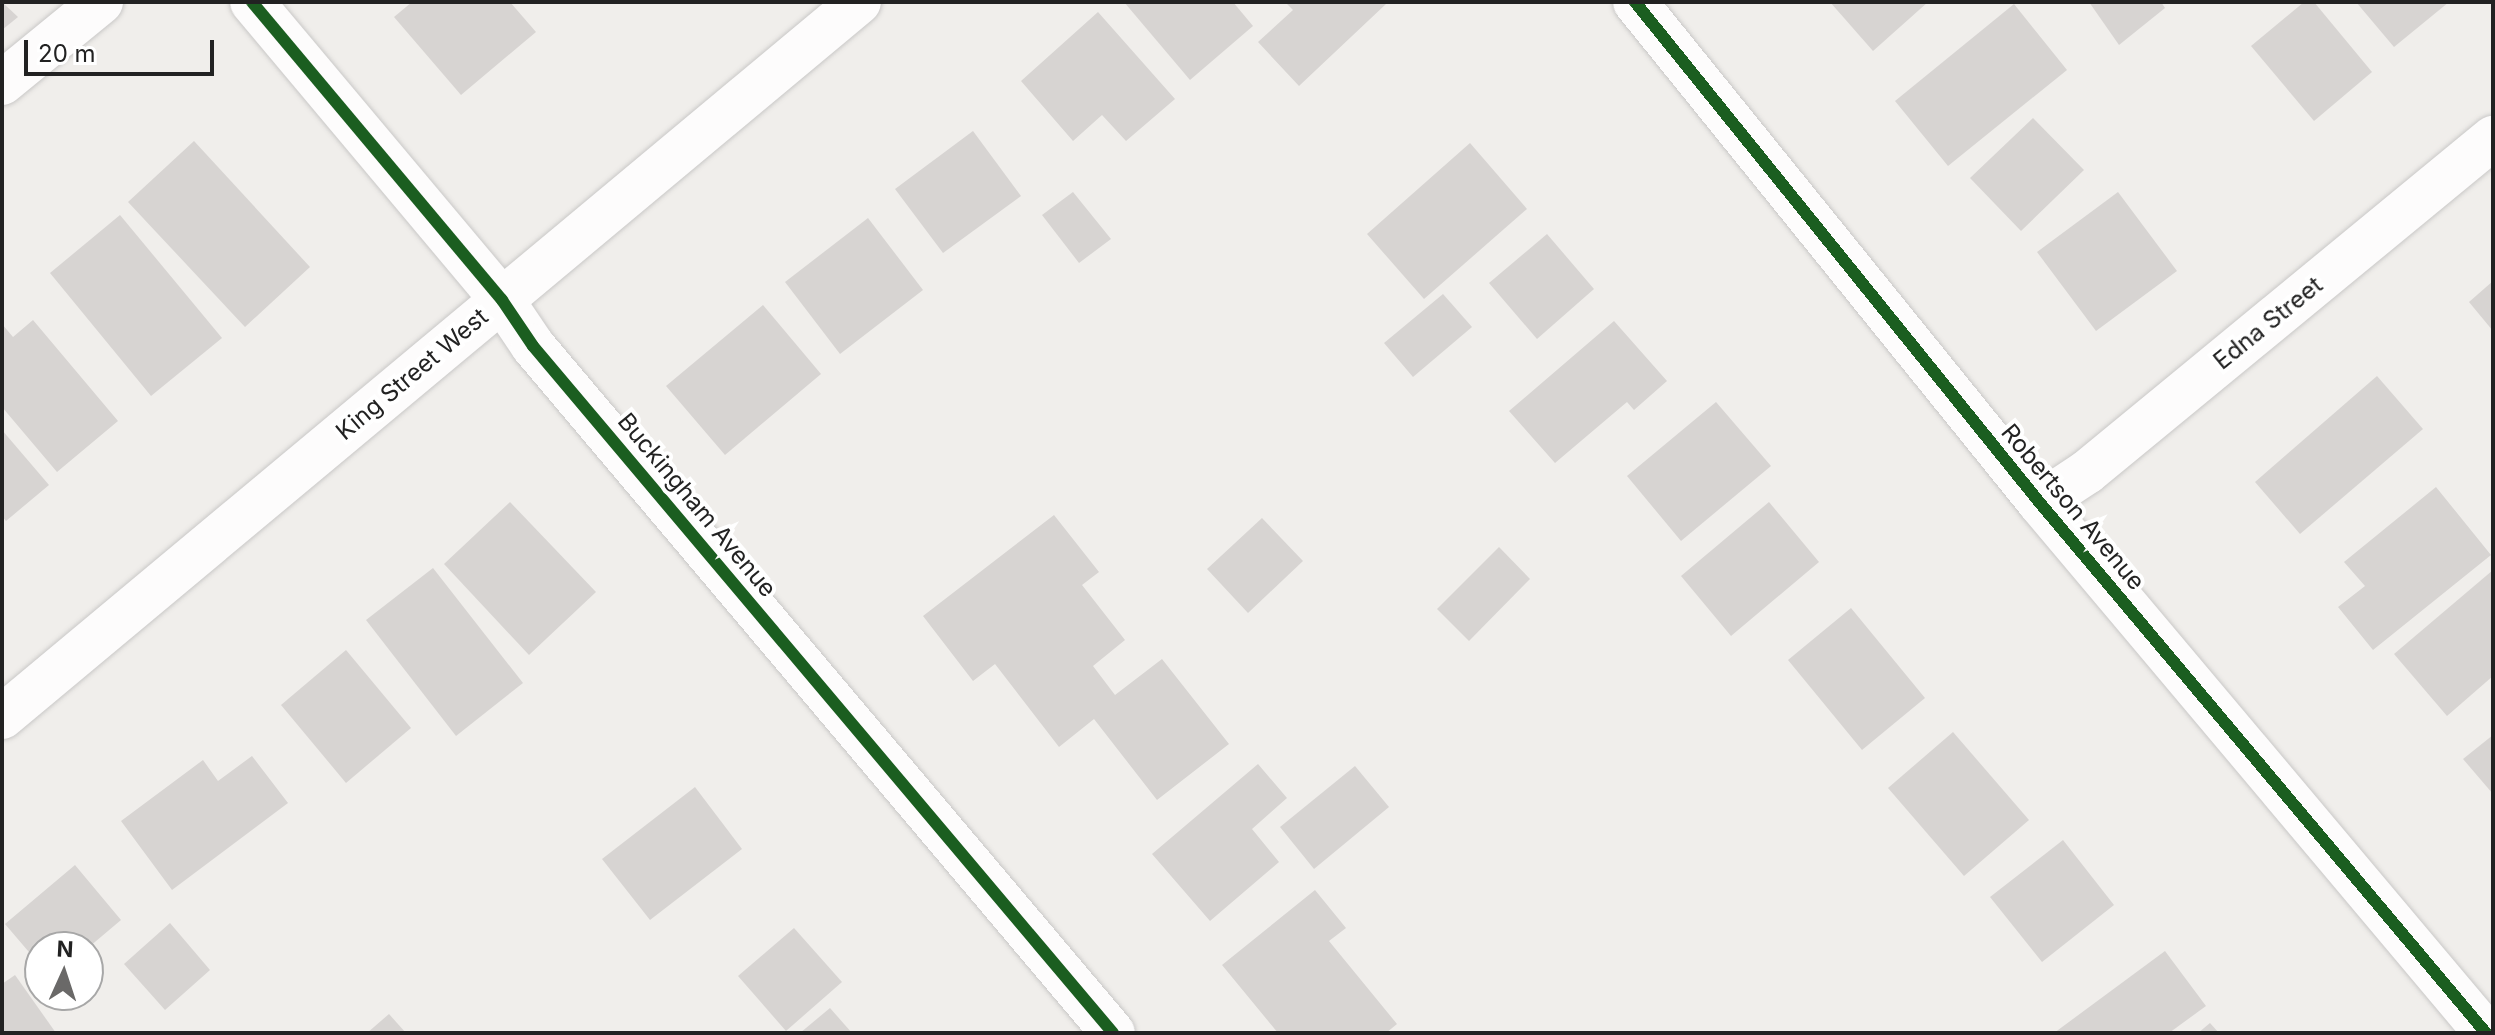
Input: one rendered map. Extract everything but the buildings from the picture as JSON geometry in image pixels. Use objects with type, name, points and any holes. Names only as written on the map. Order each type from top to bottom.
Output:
[{"type":"street","points":[[2,83],[101,2]]},
{"type":"street","name":"Buckingham Avenue","points":[[252,2],[502,300],[533,346],[1113,1033]]},
{"type":"street","name":"King Street West","points":[[2,717],[859,2]]},
{"type":"street","name":"Robertson Avenue","points":[[1635,2],[2040,503],[2486,1033]]},
{"type":"street","name":"Edna Street","points":[[2040,503],[2087,472],[2493,138]]},
{"type":"cycle path","points":[[252,2],[502,300],[533,346],[1113,1033]]},
{"type":"cycle path","points":[[1635,2],[2040,503],[2486,1033]]}]
